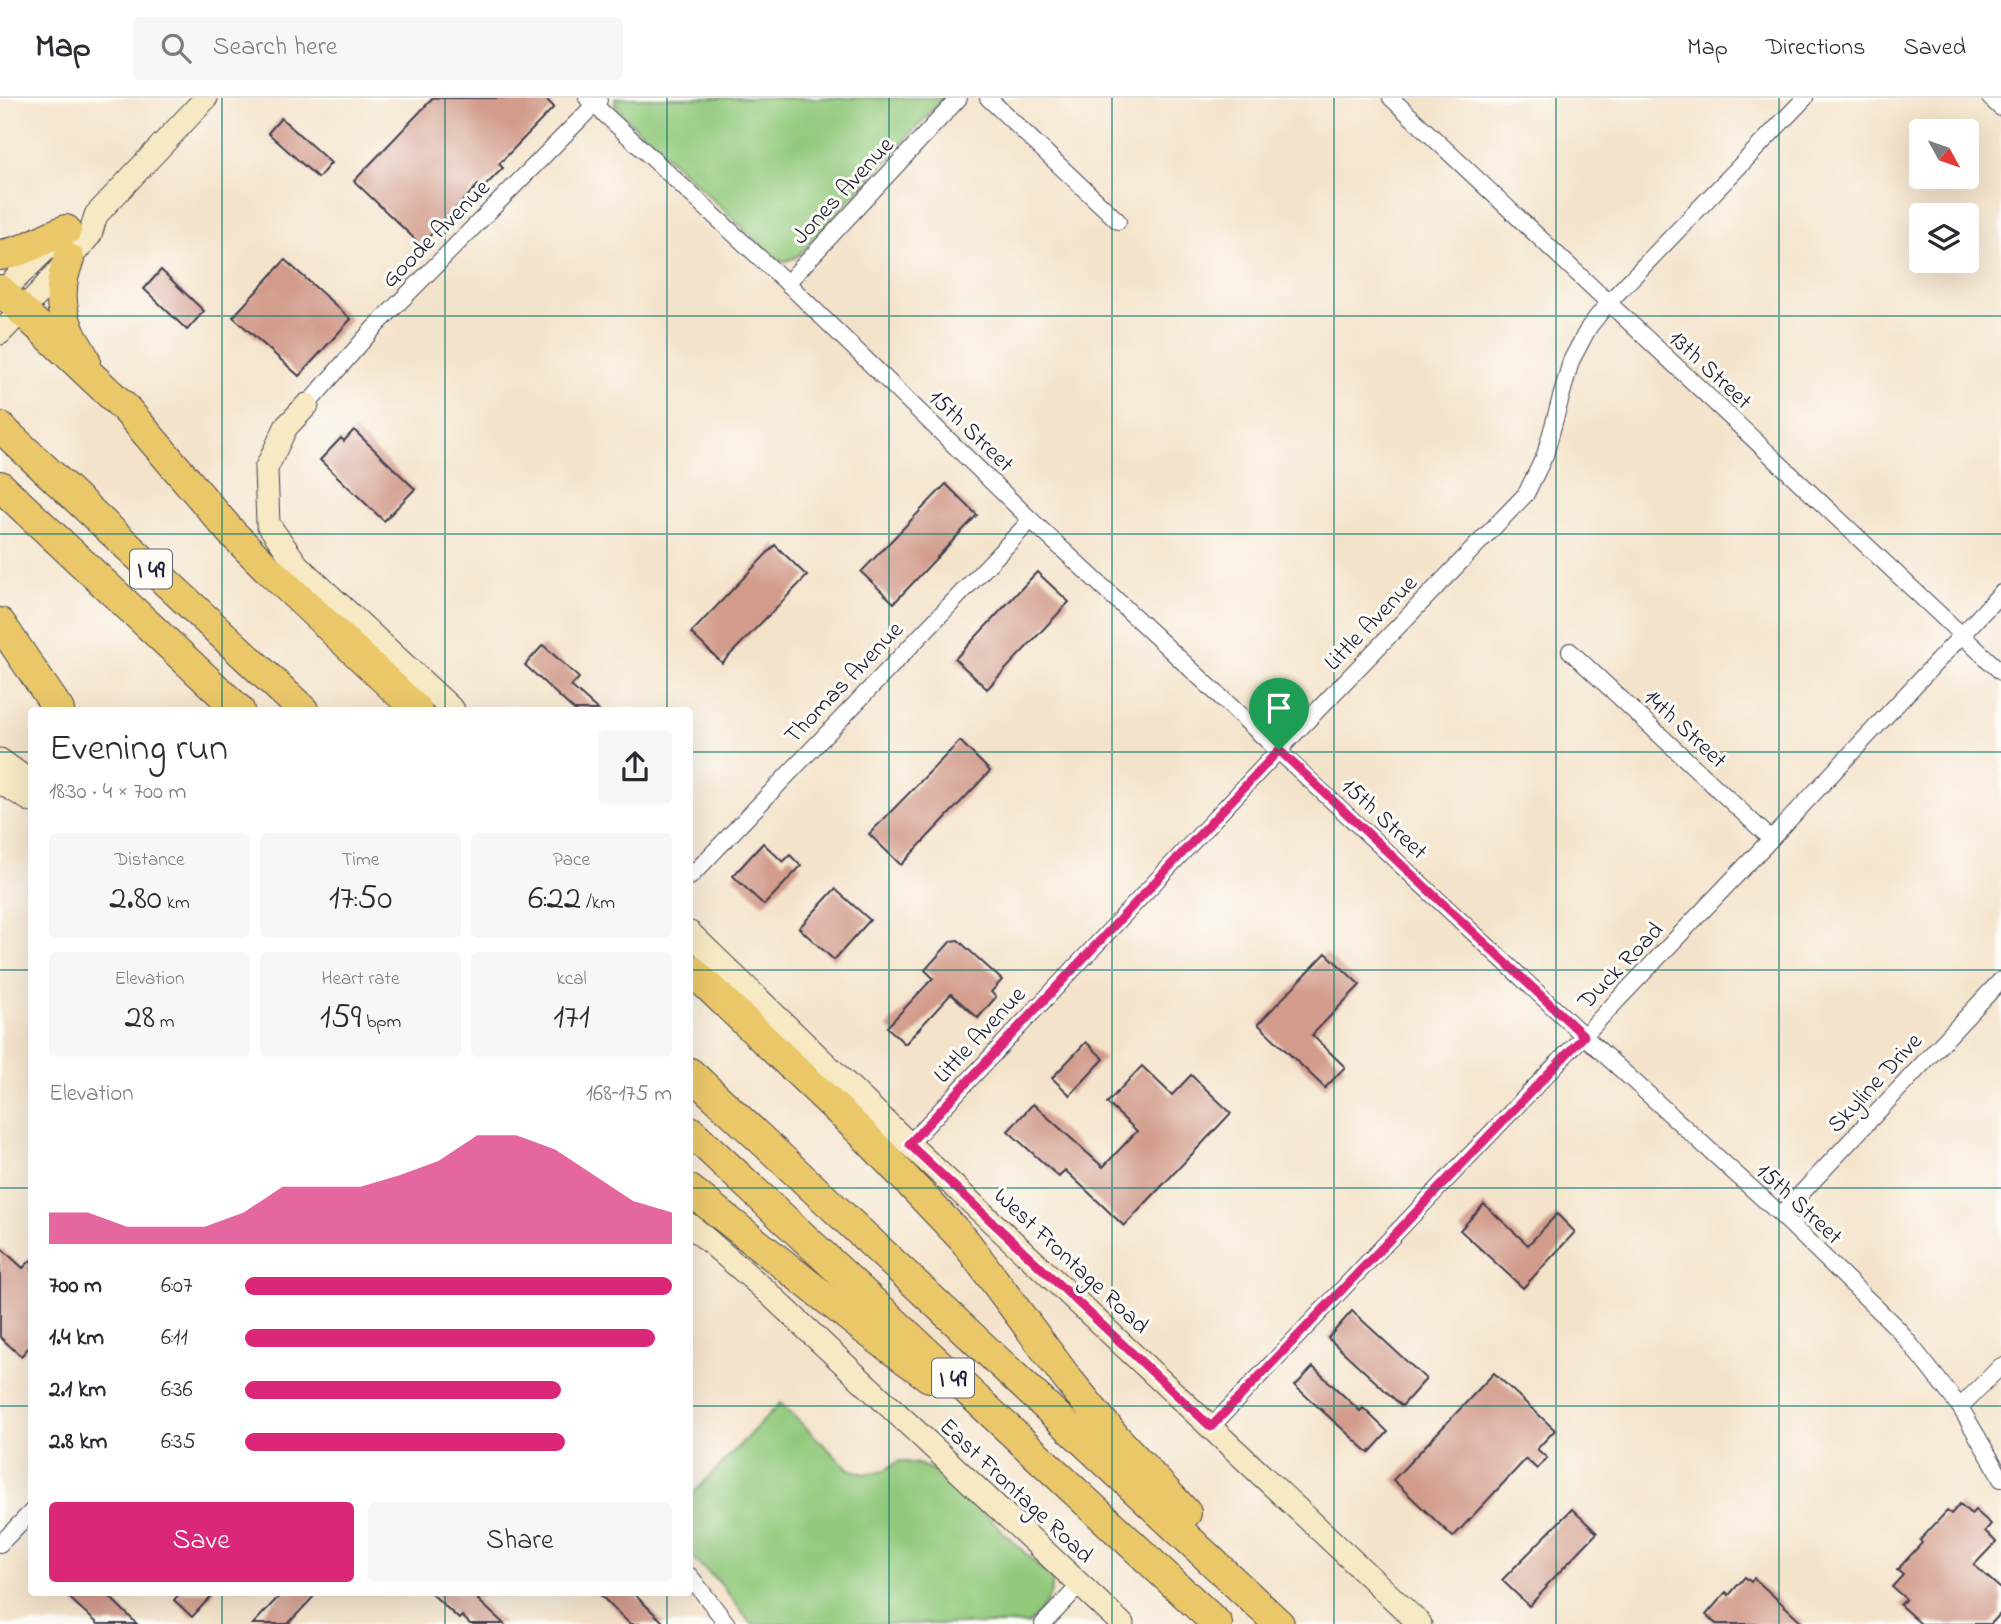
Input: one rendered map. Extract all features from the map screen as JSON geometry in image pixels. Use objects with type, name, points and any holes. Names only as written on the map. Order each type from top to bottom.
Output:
[{"type":"highway","points":[[0,255],[29,248],[49,236],[67,244],[61,282],[62,309],[68,330],[83,355],[89,374]]},
{"type":"highway","points":[[4,308],[89,374],[146,430],[231,532],[414,707]]},
{"type":"highway","name":"I 49","points":[[0,427],[300,707]]},
{"type":"highway","name":"I 49","points":[[0,486],[236,707]]},
{"type":"highway","points":[[0,623],[57,707]]},
{"type":"highway","points":[[693,972],[863,1133],[964,1240],[1069,1381],[1107,1427],[1199,1527],[1212,1562]]},
{"type":"highway","name":"I 49","points":[[693,1076],[1279,1624]]},
{"type":"highway","name":"I 49","points":[[693,1134],[1217,1624]]},
{"type":"highway","points":[[693,1192],[874,1336],[993,1425],[1010,1431]]},
{"type":"street","points":[[4,308],[67,244],[90,235],[96,215],[206,98]]},
{"type":"street","name":"Jones Avenue","points":[[788,283],[959,98]]},
{"type":"street","points":[[989,98],[1118,221]]},
{"type":"street","name":"13th Street","points":[[1391,98],[2001,672]]},
{"type":"street","name":"Little Avenue","points":[[909,1144],[1279,750],[1526,494],[1545,455],[1571,361],[1589,327],[1608,303],[1805,98]]},
{"type":"street","points":[[1990,98],[2001,108]]},
{"type":"street","name":"15th Street","points":[[594,100],[788,283],[1031,520],[1584,1036],[1781,1215],[1898,1329],[1960,1407],[2001,1479]]},
{"type":"street","name":"Goode Avenue","points":[[307,405],[374,328],[594,100]]},
{"type":"street","points":[[307,405],[286,427],[266,469],[268,524],[298,566],[450,707]]},
{"type":"street","name":"Thomas Avenue","points":[[693,874],[1031,520]]},
{"type":"street","name":"Duck Road","points":[[1211,1427],[1771,839],[2001,593]]},
{"type":"street","name":"14th Street","points":[[1570,651],[1771,839]]},
{"type":"street","points":[[0,760],[28,780]]},
{"type":"street","points":[[0,782],[28,799]]},
{"type":"street","name":"West Frontage Road","points":[[693,936],[909,1144],[1420,1624]]},
{"type":"street","name":"Skyline Drive","points":[[1781,1215],[2001,980]]},
{"type":"street","name":"East Frontage Road","points":[[693,1228],[764,1289],[1122,1624]]},
{"type":"street","points":[[1960,1407],[2001,1366]]},
{"type":"street","points":[[0,1544],[28,1515]]},
{"type":"street","points":[[693,1580],[727,1624]]},
{"type":"street","points":[[1042,1624],[1080,1585]]},
{"type":"green space","points":[[615,98],[944,98],[798,256],[784,262],[777,260],[625,117],[615,105]]},
{"type":"green space","points":[[780,1403],[849,1469],[865,1474],[883,1471],[899,1461],[917,1464],[943,1474],[1053,1580],[1050,1594],[1042,1609],[1028,1624],[751,1624],[720,1583],[693,1559],[693,1494]]},
{"type":"building","points":[[433,98],[545,98],[554,107],[499,164],[503,168],[482,189],[478,185],[421,245],[354,181]]},
{"type":"building","points":[[281,118],[331,163],[318,178],[268,133]]},
{"type":"building","points":[[285,260],[351,319],[299,376],[233,317]]},
{"type":"building","points":[[161,270],[204,311],[187,330],[144,289]]},
{"type":"building","points":[[354,430],[415,489],[384,521],[320,460],[341,438],[344,441]]},
{"type":"building","points":[[946,484],[977,515],[894,603],[861,572]]},
{"type":"building","points":[[775,545],[807,576],[722,663],[691,633]]},
{"type":"building","points":[[1037,572],[1069,602],[987,689],[955,659]]},
{"type":"building","points":[[543,645],[579,678],[571,686],[595,707],[571,707],[525,665]]},
{"type":"building","points":[[960,741],[990,771],[901,865],[869,834]]},
{"type":"building","points":[[763,843],[783,862],[790,855],[801,866],[764,905],[733,876]]},
{"type":"building","points":[[835,889],[870,920],[834,960],[799,928]]},
{"type":"building","points":[[958,940],[1002,980],[991,992],[996,997],[978,1018],[951,994],[905,1044],[887,1027],[933,978],[925,970],[951,941]]},
{"type":"building","points":[[1326,953],[1360,985],[1312,1035],[1345,1067],[1325,1088],[1258,1024]]},
{"type":"building","points":[[1086,1042],[1104,1059],[1070,1095],[1052,1078]]},
{"type":"building","points":[[1142,1066],[1172,1095],[1191,1075],[1231,1113],[1124,1226],[1065,1170],[1059,1177],[1008,1131],[1033,1104],[1103,1167],[1137,1131],[1107,1103]]},
{"type":"building","points":[[1484,1204],[1528,1245],[1557,1214],[1575,1232],[1523,1288],[1460,1230]]},
{"type":"building","points":[[0,1247],[23,1268],[28,1263],[28,1348],[21,1356],[0,1337]]},
{"type":"building","points":[[1352,1311],[1426,1379],[1402,1406],[1328,1338]]},
{"type":"building","points":[[1313,1367],[1360,1411],[1363,1408],[1388,1432],[1369,1453],[1295,1386]]},
{"type":"building","points":[[1494,1373],[1555,1430],[1537,1449],[1547,1458],[1537,1469],[1526,1459],[1453,1537],[1393,1480]]},
{"type":"building","points":[[1960,1504],[1971,1514],[1975,1510],[1991,1524],[1985,1531],[1996,1542],[1974,1565],[2001,1589],[2001,1613],[1991,1624],[1921,1624],[1900,1605],[1906,1599],[1892,1587],[1903,1575],[1897,1570],[1947,1511],[1951,1514]]},
{"type":"building","points":[[1572,1509],[1597,1533],[1529,1606],[1502,1580]]},
{"type":"building","points":[[1745,1577],[1751,1582],[1754,1578],[1804,1624],[1716,1624],[1706,1615],[1726,1592],[1729,1595]]},
{"type":"building","points":[[67,1596],[109,1596],[137,1624],[98,1624]]},
{"type":"building","points":[[178,1596],[211,1596],[192,1617],[174,1600]]},
{"type":"building","points":[[279,1596],[314,1596],[288,1624],[253,1624]]},
{"type":"building","points":[[434,1596],[481,1596],[478,1600],[504,1624],[470,1624],[462,1616],[459,1619]]},
{"type":"building","points":[[601,1596],[636,1596],[665,1624],[630,1624]]},
{"type":"route","points":[[1279,750],[1584,1036],[1211,1427],[909,1144],[1279,750]]}]
